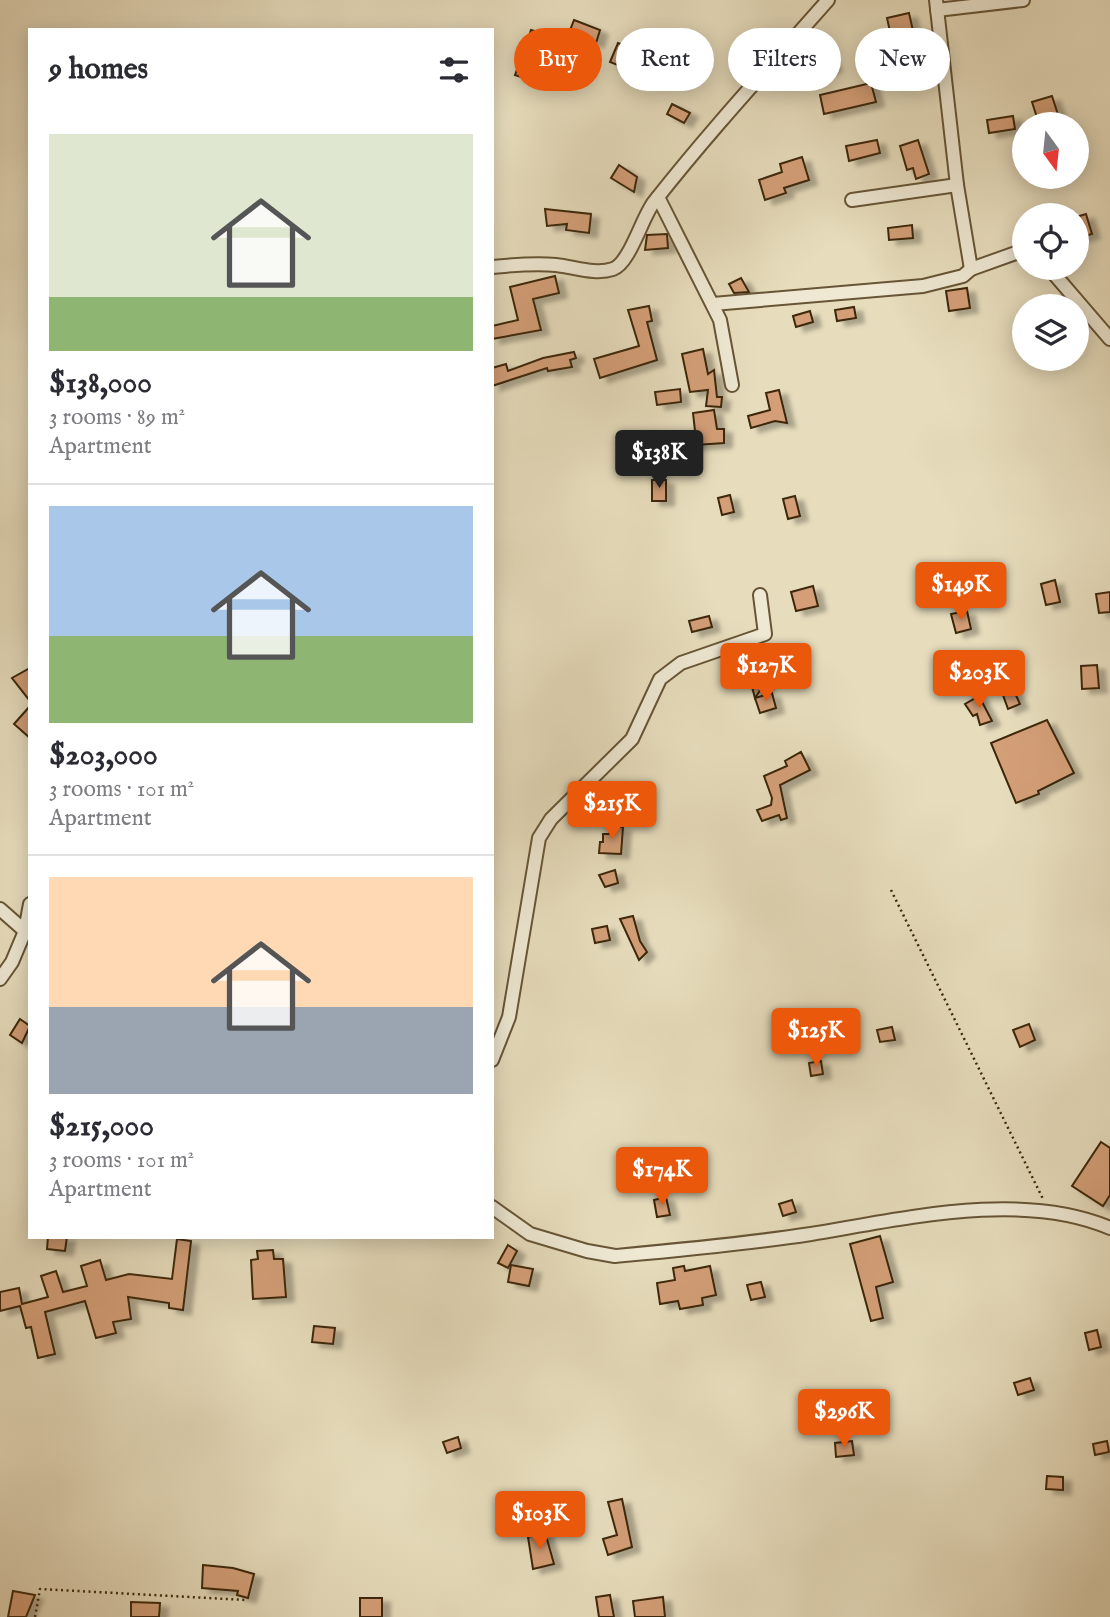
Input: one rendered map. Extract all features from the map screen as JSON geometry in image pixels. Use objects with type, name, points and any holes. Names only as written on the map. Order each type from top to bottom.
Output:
[{"type":"street","points":[[494,267],[553,265],[596,272],[615,268],[624,261],[645,214],[658,197],[713,127],[828,0]]},
{"type":"street","points":[[971,269],[957,184],[936,5],[1023,0]]},
{"type":"street","points":[[852,200],[957,184]]},
{"type":"street","points":[[658,197],[720,320],[732,385]]},
{"type":"street","points":[[713,304],[923,286],[963,276],[971,269],[1012,254]]},
{"type":"street","points":[[1059,280],[1110,339]]},
{"type":"street","points":[[494,1055],[509,1017],[539,838],[551,819],[632,739],[660,678],[681,663],[765,635],[760,595]]},
{"type":"street","points":[[0,909],[27,932],[0,979]]},
{"type":"street","points":[[494,1209],[530,1234],[587,1251],[615,1256],[809,1234],[940,1212],[1051,1211],[1088,1219],[1110,1228]]},
{"type":"path","points":[[891,890],[1032,1182],[1051,1211]]},
{"type":"path","points":[[35,1617],[40,1589],[246,1600]]},
{"type":"building","points":[[909,13],[912,28],[889,28],[887,18]]},
{"type":"building","points":[[574,20],[595,28],[571,28]]},
{"type":"building","points":[[616,48],[616,64],[610,62]]},
{"type":"building","points":[[855,87],[855,91],[873,91],[876,102],[824,114],[820,95]]},
{"type":"building","points":[[1052,96],[1057,112],[1035,112],[1032,102]]},
{"type":"building","points":[[672,104],[690,113],[684,123],[667,114]]},
{"type":"building","points":[[1012,116],[1012,129],[989,133],[987,120]]},
{"type":"building","points":[[877,140],[880,153],[849,161],[846,146]]},
{"type":"building","points":[[918,140],[929,174],[916,179],[913,168],[907,170],[900,146]]},
{"type":"building","points":[[802,157],[809,180],[784,188],[786,193],[765,200],[759,180],[782,172],[780,164]]},
{"type":"building","points":[[619,165],[637,177],[634,192],[611,178]]},
{"type":"building","points":[[545,209],[591,214],[589,233],[566,230],[567,224],[547,226]]},
{"type":"building","points":[[912,225],[913,238],[889,240],[888,228]]},
{"type":"building","points":[[667,234],[668,248],[645,250],[647,235]]},
{"type":"building","points":[[555,276],[559,293],[533,299],[541,330],[494,339],[494,326],[518,320],[510,287]]},
{"type":"building","points":[[741,278],[749,292],[734,293],[729,284]]},
{"type":"building","points":[[967,288],[970,308],[949,311],[946,291]]},
{"type":"building","points":[[649,306],[652,321],[647,322],[657,360],[600,378],[594,359],[639,346],[628,310]]},
{"type":"building","points":[[854,307],[856,318],[837,321],[835,310]]},
{"type":"building","points":[[810,311],[813,322],[796,327],[793,316]]},
{"type":"building","points":[[703,349],[708,374],[714,370],[717,397],[722,397],[721,407],[706,406],[708,390],[690,392],[682,354]]},
{"type":"building","points":[[574,352],[576,358],[570,360],[572,367],[548,371],[547,368],[494,385],[494,367],[506,364],[508,371],[543,358]]},
{"type":"building","points":[[680,389],[681,402],[657,405],[655,392]]},
{"type":"building","points":[[779,390],[787,423],[775,421],[751,428],[748,416],[770,410],[766,393]]},
{"type":"building","points":[[714,410],[717,429],[724,429],[724,443],[666,447],[664,435],[695,431],[693,413]]},
{"type":"building","points":[[652,480],[666,480],[666,501],[652,501]]},
{"type":"building","points":[[730,495],[734,512],[722,515],[718,498]]},
{"type":"building","points":[[795,496],[800,516],[788,519],[783,499]]},
{"type":"building","points":[[1055,580],[1060,602],[1046,605],[1041,584]]},
{"type":"building","points":[[813,586],[818,606],[796,611],[791,592]]},
{"type":"building","points":[[1110,592],[1110,612],[1099,613],[1096,594]]},
{"type":"building","points":[[967,611],[971,629],[956,633],[951,614]]},
{"type":"building","points":[[709,616],[712,627],[692,632],[689,621]]},
{"type":"building","points":[[759,662],[773,671],[755,698],[752,687],[745,683]]},
{"type":"building","points":[[1097,665],[1099,688],[1082,689],[1081,666]]},
{"type":"building","points":[[28,669],[28,698],[12,678]]},
{"type":"building","points":[[1014,691],[1020,704],[1008,709],[1003,695]]},
{"type":"building","points":[[772,693],[776,708],[760,713],[755,698]]},
{"type":"building","points":[[979,696],[992,721],[980,725],[977,714],[973,716],[965,704]]},
{"type":"building","points":[[28,708],[28,736],[14,724]]},
{"type":"building","points":[[1047,720],[1074,773],[1038,791],[1039,794],[1016,803],[991,743]]},
{"type":"building","points":[[801,752],[810,770],[780,785],[787,818],[781,820],[779,815],[762,821],[757,810],[771,805],[772,798],[764,776],[787,766],[785,761]]},
{"type":"building","points":[[609,826],[623,827],[621,854],[599,853],[600,842],[603,842],[603,834],[609,834]]},
{"type":"building","points":[[615,870],[618,883],[605,887],[599,875]]},
{"type":"building","points":[[633,916],[640,941],[647,952],[639,960],[620,919]]},
{"type":"building","points":[[607,926],[610,940],[595,943],[592,929]]},
{"type":"building","points":[[20,1019],[28,1025],[22,1043],[10,1035]]},
{"type":"building","points":[[1029,1024],[1035,1040],[1020,1047],[1013,1030]]},
{"type":"building","points":[[892,1027],[895,1040],[880,1042],[877,1030]]},
{"type":"building","points":[[821,1061],[823,1074],[811,1076],[809,1063]]},
{"type":"building","points":[[1101,1142],[1110,1148],[1110,1195],[1103,1206],[1072,1186]]},
{"type":"building","points":[[666,1197],[670,1215],[657,1217],[654,1200]]},
{"type":"building","points":[[792,1200],[796,1212],[783,1216],[779,1204]]},
{"type":"building","points":[[880,1236],[893,1282],[876,1287],[883,1318],[871,1321],[850,1244]]},
{"type":"building","points":[[48,1239],[67,1239],[65,1251],[47,1249]]},
{"type":"building","points":[[177,1239],[191,1241],[183,1310],[169,1308],[169,1303],[128,1297],[131,1319],[113,1322],[116,1333],[96,1338],[85,1301],[45,1312],[55,1354],[38,1358],[31,1327],[26,1328],[20,1306],[0,1311],[0,1292],[19,1288],[22,1304],[48,1297],[41,1276],[56,1271],[63,1292],[87,1286],[81,1266],[100,1260],[106,1280],[129,1274],[172,1279]]},
{"type":"building","points":[[508,1245],[517,1251],[508,1268],[498,1263]]},
{"type":"building","points":[[273,1250],[274,1259],[283,1259],[286,1297],[253,1299],[251,1260],[258,1259],[257,1251]]},
{"type":"building","points":[[511,1265],[533,1269],[529,1286],[508,1282]]},
{"type":"building","points":[[684,1266],[685,1271],[710,1266],[716,1295],[702,1298],[703,1305],[680,1309],[678,1301],[660,1304],[657,1283],[675,1280],[673,1268]]},
{"type":"building","points":[[761,1282],[765,1297],[751,1300],[747,1285]]},
{"type":"building","points":[[314,1326],[335,1328],[333,1344],[312,1342]]},
{"type":"building","points":[[1097,1330],[1101,1347],[1089,1350],[1085,1333]]},
{"type":"building","points":[[1030,1378],[1034,1390],[1018,1395],[1014,1383]]},
{"type":"building","points":[[458,1437],[461,1448],[447,1453],[443,1442]]},
{"type":"building","points":[[852,1441],[854,1455],[836,1457],[835,1443]]},
{"type":"building","points":[[1107,1441],[1109,1452],[1095,1455],[1093,1444]]},
{"type":"building","points":[[1047,1476],[1063,1477],[1063,1490],[1046,1489]]},
{"type":"building","points":[[622,1499],[632,1547],[608,1555],[603,1539],[617,1535],[608,1502]]},
{"type":"building","points":[[545,1532],[554,1564],[533,1569],[528,1537]]},
{"type":"building","points":[[203,1565],[233,1568],[254,1574],[248,1598],[237,1595],[238,1591],[202,1588]]},
{"type":"building","points":[[13,1591],[35,1595],[26,1617],[8,1617]]},
{"type":"building","points":[[610,1595],[614,1617],[599,1617],[596,1597]]},
{"type":"building","points":[[663,1597],[665,1617],[635,1617],[633,1601]]},
{"type":"building","points":[[360,1598],[382,1598],[382,1617],[360,1617]]},
{"type":"building","points":[[131,1602],[160,1603],[159,1617],[131,1617]]}]
